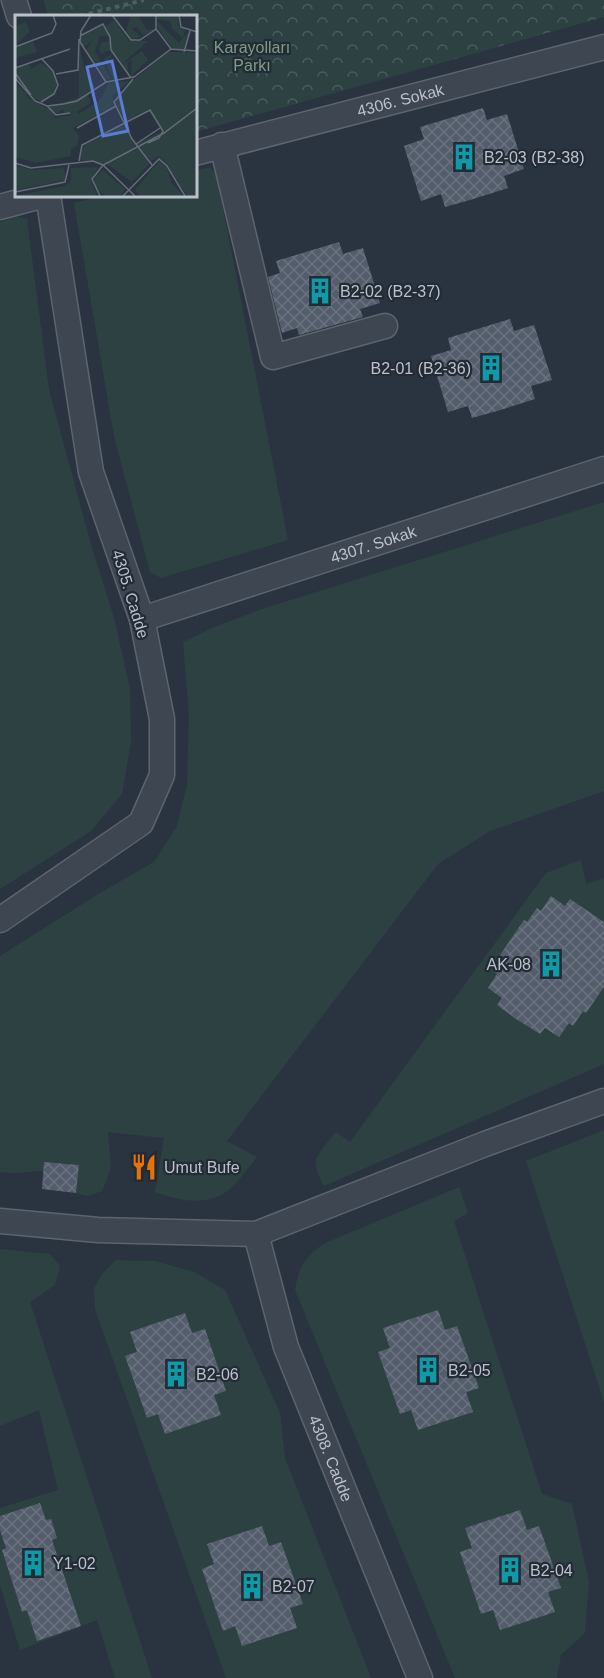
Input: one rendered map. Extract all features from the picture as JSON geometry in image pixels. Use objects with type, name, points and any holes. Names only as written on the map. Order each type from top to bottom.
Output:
[{"type":"street","points":[[14,0],[19,15]]},
{"type":"street","name":"4306. Sokak","points":[[196,153],[604,47]]},
{"type":"street","points":[[222,145],[273,357],[385,326]]},
{"type":"street","points":[[0,207],[42,196]]},
{"type":"street","name":"4305. Cadde","points":[[0,920],[141,823],[162,776],[162,719],[142,619],[91,472],[46,196]]},
{"type":"street","name":"4307. Sokak","points":[[142,619],[604,469]]},
{"type":"street","points":[[0,1221],[98,1230],[256,1234],[485,1144],[604,1101]]},
{"type":"street","name":"4308. Cadde","points":[[256,1234],[286,1347],[420,1678]]},
{"type":"path","points":[[84,15],[144,0]]},
{"type":"green space","name":"Karayolları Parkı","points":[[44,0],[604,0],[604,17],[196,132],[196,15],[48,15]]},
{"type":"green space","points":[[210,167],[216,173],[288,540],[161,578],[150,572],[114,436],[74,203],[101,196],[196,196],[196,171]]},
{"type":"green space","points":[[16,217],[27,219],[49,390],[92,548],[114,618],[130,689],[131,742],[122,794],[91,831],[0,889],[0,222]]},
{"type":"green space","points":[[604,502],[604,791],[490,831],[438,864],[227,1141],[257,1157],[237,1182],[222,1195],[193,1201],[155,1192],[164,1138],[108,1132],[111,1168],[102,1191],[88,1196],[76,1193],[79,1165],[45,1162],[43,1171],[0,1172],[0,956],[154,862],[177,826],[187,785],[189,714],[183,642],[262,609]]},
{"type":"green space","points":[[581,860],[586,884],[604,878],[604,1064],[324,1186],[316,1163],[324,1146],[336,1132],[350,1142],[546,873]]},
{"type":"green space","points":[[604,1130],[604,1402],[526,1161]]},
{"type":"green space","points":[[459,1187],[468,1213],[454,1221],[542,1494],[572,1504],[589,1582],[585,1633],[561,1655],[557,1678],[455,1678],[295,1290],[303,1264],[323,1244]]},
{"type":"green space","points":[[0,1249],[50,1254],[60,1266],[55,1285],[30,1302],[152,1678],[115,1678],[97,1620],[20,1650],[0,1585],[0,1508],[58,1490],[39,1410],[0,1426]]},
{"type":"green space","points":[[116,1260],[155,1261],[194,1272],[225,1290],[280,1413],[285,1458],[371,1678],[226,1678],[95,1309],[94,1288],[103,1273]]},
{"type":"building","name":"B2-03 (B2-38)","points":[[483,108],[487,120],[507,114],[524,169],[504,176],[508,188],[470,200],[445,207],[441,194],[421,201],[404,146],[424,139],[420,127]]},
{"type":"building","name":"B2-02 (B2-37)","points":[[339,242],[343,254],[363,248],[380,303],[360,309],[363,317],[299,335],[297,328],[282,333],[268,277],[280,273],[276,261]]},
{"type":"building","name":"B2-01 (B2-36)","points":[[510,319],[514,331],[534,325],[552,380],[531,386],[535,399],[497,411],[472,418],[468,406],[448,412],[431,356],[451,350],[448,338]]},
{"type":"building","name":"AK-08","points":[[551,896],[565,906],[570,899],[604,922],[604,987],[586,1013],[583,1011],[573,1026],[569,1023],[559,1037],[545,1028],[540,1034],[516,1019],[497,1005],[502,998],[488,988],[497,974],[494,972],[504,957],[500,955],[524,920],[527,922],[537,908],[541,911]]},
{"type":"building","points":[[44,1162],[79,1165],[76,1193],[42,1189]]},
{"type":"building","name":"B2-05","points":[[438,1310],[445,1330],[457,1326],[479,1388],[466,1392],[473,1412],[418,1430],[411,1410],[400,1414],[378,1352],[390,1348],[383,1328]]},
{"type":"building","name":"B2-06","points":[[185,1313],[192,1333],[205,1329],[226,1391],[214,1395],[221,1415],[165,1434],[158,1414],[147,1418],[125,1356],[137,1352],[130,1332]]},
{"type":"building","name":"Y1-02","points":[[40,1503],[46,1520],[51,1519],[57,1538],[52,1540],[81,1626],[37,1641],[27,1610],[22,1612],[2,1550],[6,1548],[0,1530],[0,1516]]},
{"type":"building","name":"B2-04","points":[[520,1510],[527,1530],[539,1526],[561,1588],[548,1592],[555,1612],[500,1630],[493,1610],[481,1614],[460,1552],[472,1548],[465,1528]]},
{"type":"building","name":"B2-07","points":[[262,1526],[269,1546],[281,1542],[303,1604],[290,1608],[297,1628],[242,1646],[235,1626],[223,1631],[202,1569],[214,1564],[207,1544]]},
{"type":"place","name":"B2-03 (B2-38)","points":[[464,157]]},
{"type":"place","name":"B2-02 (B2-37)","points":[[320,291]]},
{"type":"place","name":"B2-01 (B2-36)","points":[[491,368]]},
{"type":"place","name":"AK-08","points":[[551,964]]},
{"type":"place","name":"Umut Bufe","points":[[144,1167]]},
{"type":"place","name":"B2-05","points":[[428,1370]]},
{"type":"place","name":"B2-06","points":[[176,1374]]},
{"type":"place","name":"Y1-02","points":[[33,1563]]},
{"type":"place","name":"B2-04","points":[[510,1570]]},
{"type":"place","name":"B2-07","points":[[252,1586]]}]
